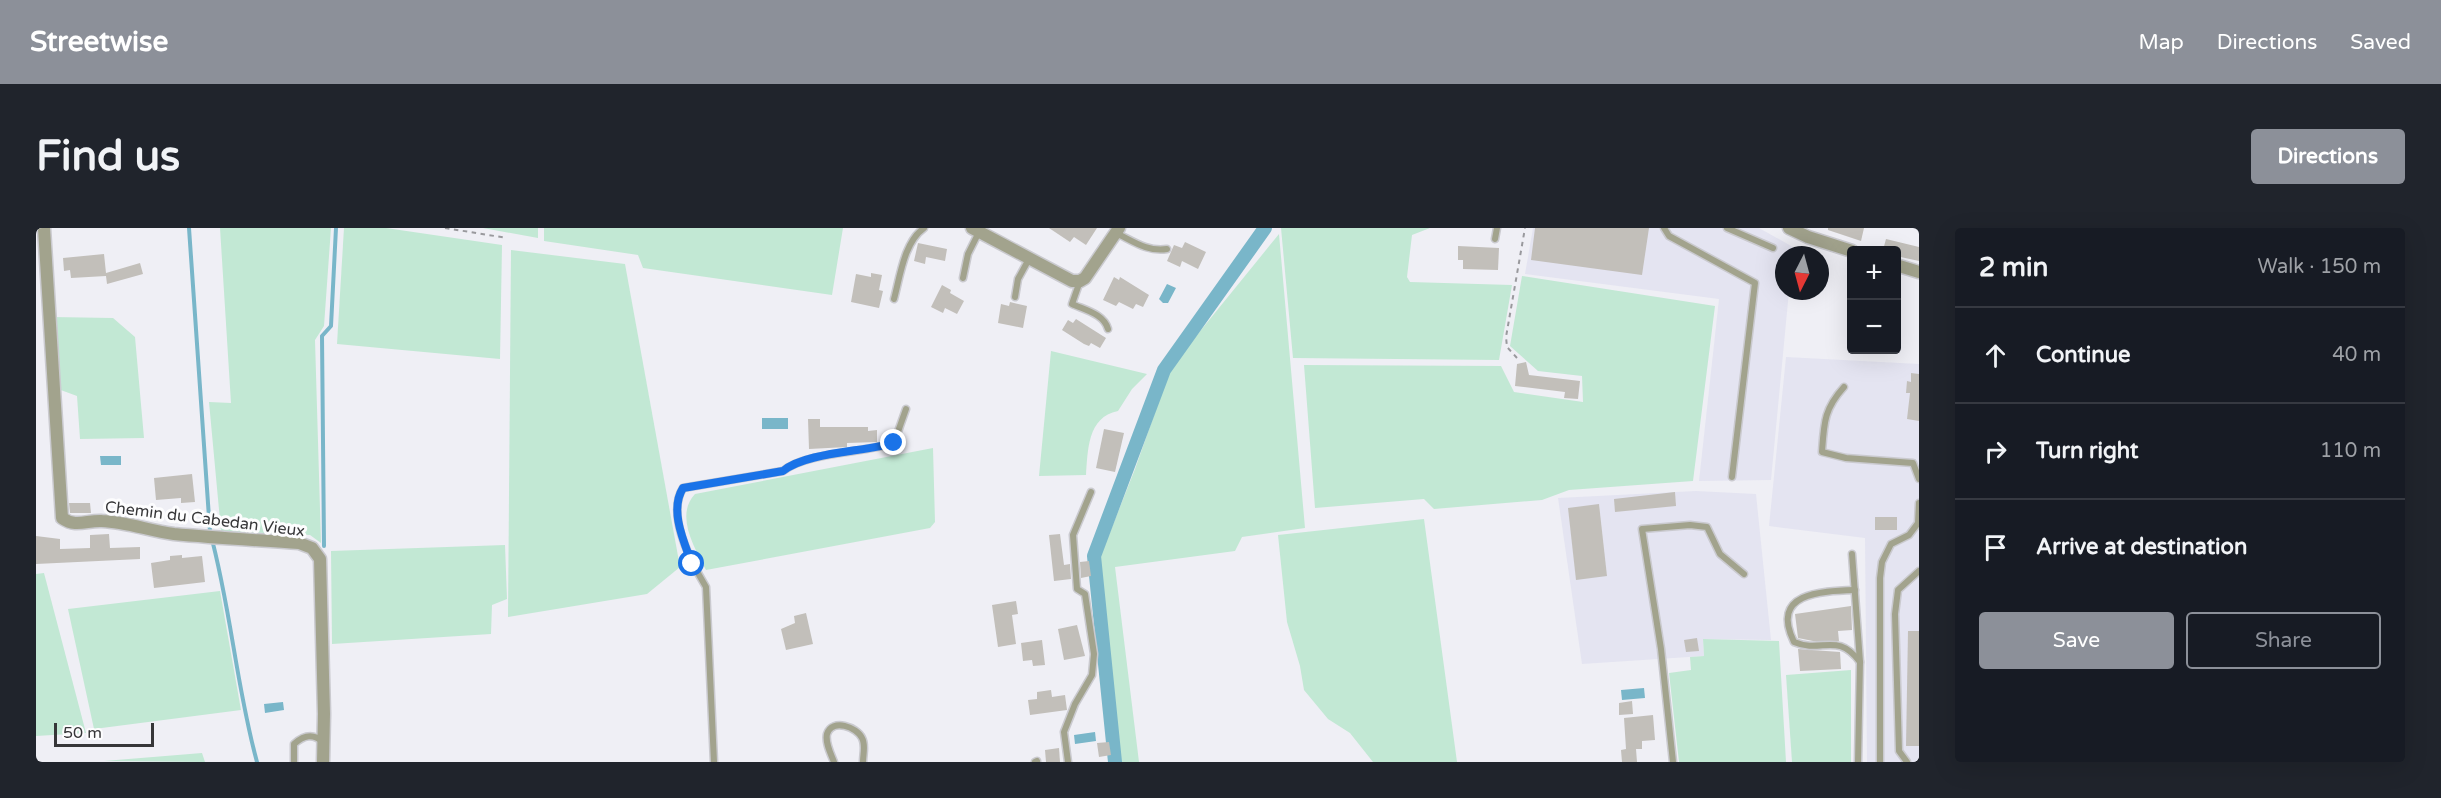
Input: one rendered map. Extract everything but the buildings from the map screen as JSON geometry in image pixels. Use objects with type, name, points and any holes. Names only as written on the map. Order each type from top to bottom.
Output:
[{"type":"street","name":"Chemin du Cabedan Vieux","points":[[44,228],[62,518],[68,522],[81,524],[99,520],[140,525],[172,533],[298,543],[312,548],[320,559],[323,762]]},
{"type":"street","points":[[1789,228],[1847,250]]},
{"type":"street","points":[[975,230],[1071,281],[1080,281],[1085,278],[1118,230]]},
{"type":"street","points":[[1901,267],[1919,272]]},
{"type":"lane","points":[[894,299],[906,255],[917,232],[924,228]]},
{"type":"lane","points":[[1495,239],[1497,228]]},
{"type":"lane","points":[[1664,228],[1669,236],[1755,283],[1732,477]]},
{"type":"lane","points":[[1727,228],[1773,249]]},
{"type":"lane","points":[[963,278],[975,230]]},
{"type":"lane","points":[[1118,230],[1145,248],[1167,249]]},
{"type":"lane","points":[[1015,297],[1018,279],[1029,258]]},
{"type":"lane","points":[[1080,281],[1072,304],[1100,316],[1106,322],[1108,329]]},
{"type":"lane","points":[[1844,387],[1831,401],[1824,419],[1822,452],[1846,458],[1913,463],[1919,479]]},
{"type":"lane","points":[[714,762],[706,586],[692,564],[682,540],[677,508],[678,496],[683,488],[783,471],[792,463],[876,449],[894,443],[906,409]]},
{"type":"lane","points":[[1068,762],[1064,732],[1075,704],[1092,675],[1093,644],[1085,594],[1077,589],[1073,536],[1090,492]]},
{"type":"lane","points":[[1880,762],[1880,578],[1882,562],[1891,544],[1909,535],[1918,523],[1919,503]]},
{"type":"lane","points":[[1673,762],[1661,649],[1642,529],[1690,525],[1707,527],[1720,554],[1744,574]]},
{"type":"lane","points":[[1852,554],[1860,662],[1858,762]]},
{"type":"lane","points":[[1907,762],[1899,752],[1895,614],[1898,590],[1919,571]]},
{"type":"lane","points":[[1855,590],[1821,591],[1794,602],[1788,615],[1788,632],[1794,642],[1804,647],[1841,645],[1851,650],[1860,662]]},
{"type":"lane","points":[[834,762],[827,741],[827,733],[832,727],[839,725],[848,727],[862,737],[863,762]]},
{"type":"lane","points":[[294,762],[294,744],[300,738],[307,735],[323,742]]},
{"type":"path","points":[[445,228],[507,238]]},
{"type":"path","points":[[1517,358],[1507,347],[1506,337],[1525,228]]},
{"type":"shaded area","points":[[1533,228],[1759,228],[1791,246],[1775,246],[1775,300],[1788,300],[1771,480],[1699,481],[1719,299],[1525,274]]},
{"type":"shaded area","points":[[1786,357],[1919,364],[1919,762],[1867,762],[1865,538],[1769,526]]},
{"type":"shaded area","points":[[1696,491],[1756,494],[1771,640],[1703,639],[1704,656],[1582,664],[1558,498]]},
{"type":"green space","points":[[220,228],[331,228],[324,326],[315,340],[321,543],[310,535],[221,531],[209,402],[231,403]]},
{"type":"green space","points":[[344,228],[386,228],[502,245],[500,359],[337,344]]},
{"type":"green space","points":[[483,228],[538,228],[538,238]]},
{"type":"green space","points":[[544,228],[843,228],[832,295],[643,268],[638,255],[544,241]]},
{"type":"green space","points":[[1281,228],[1430,228],[1412,235],[1407,277],[1410,282],[1512,285],[1499,360],[1293,358]]},
{"type":"green space","points":[[1279,234],[1305,528],[1242,537],[1235,551],[1115,567],[1139,762],[1118,762],[1099,560],[1135,469],[1171,367]]},
{"type":"green space","points":[[511,250],[625,264],[680,567],[647,594],[508,617]]},
{"type":"green space","points":[[1522,276],[1715,306],[1693,481],[1569,490],[1542,500],[1434,509],[1424,499],[1315,508],[1304,365],[1501,366],[1514,392],[1583,402],[1582,376],[1538,371],[1510,346]]},
{"type":"green space","points":[[52,317],[113,318],[135,337],[144,438],[80,439],[77,396],[58,389]]},
{"type":"green space","points":[[1051,351],[1147,374],[1132,389],[1118,411],[1108,414],[1095,428],[1089,446],[1086,475],[1039,476]]},
{"type":"green space","points":[[933,448],[935,522],[930,528],[706,570],[692,541],[687,512],[689,502],[695,494]]},
{"type":"green space","points":[[1424,519],[1457,762],[1373,762],[1350,733],[1328,719],[1304,690],[1300,666],[1287,622],[1278,535]]},
{"type":"green space","points":[[505,545],[507,599],[492,605],[491,634],[332,644],[331,551]]},
{"type":"green space","points":[[44,573],[86,733],[36,736],[36,574]]},
{"type":"green space","points":[[220,591],[241,710],[94,729],[68,609]]},
{"type":"green space","points":[[1703,639],[1779,641],[1786,762],[1679,762],[1669,673],[1691,670],[1690,657],[1704,656]]},
{"type":"green space","points":[[1851,670],[1851,762],[1792,762],[1786,675]]},
{"type":"green space","points":[[202,753],[205,762],[104,761]]},
{"type":"water","points":[[1167,284],[1176,288],[1168,303],[1163,303],[1159,299]]},
{"type":"water","points":[[762,418],[788,418],[788,429],[762,429]]},
{"type":"water","points":[[100,456],[121,456],[121,465],[101,465]]},
{"type":"water","points":[[1644,688],[1645,698],[1622,700],[1621,690]]},
{"type":"water","points":[[283,702],[284,710],[265,713],[264,704]]},
{"type":"water","points":[[1095,732],[1096,741],[1075,744],[1074,735]]},
{"type":"waterway","points":[[189,228],[210,532],[257,762]]},
{"type":"waterway","points":[[324,546],[322,336],[331,326],[336,228]]},
{"type":"waterway","points":[[1115,762],[1094,556],[1164,370],[1265,228]]},
{"type":"route","points":[[692,564],[682,540],[677,508],[678,496],[683,488],[783,471],[792,463],[876,449],[894,443]]}]
